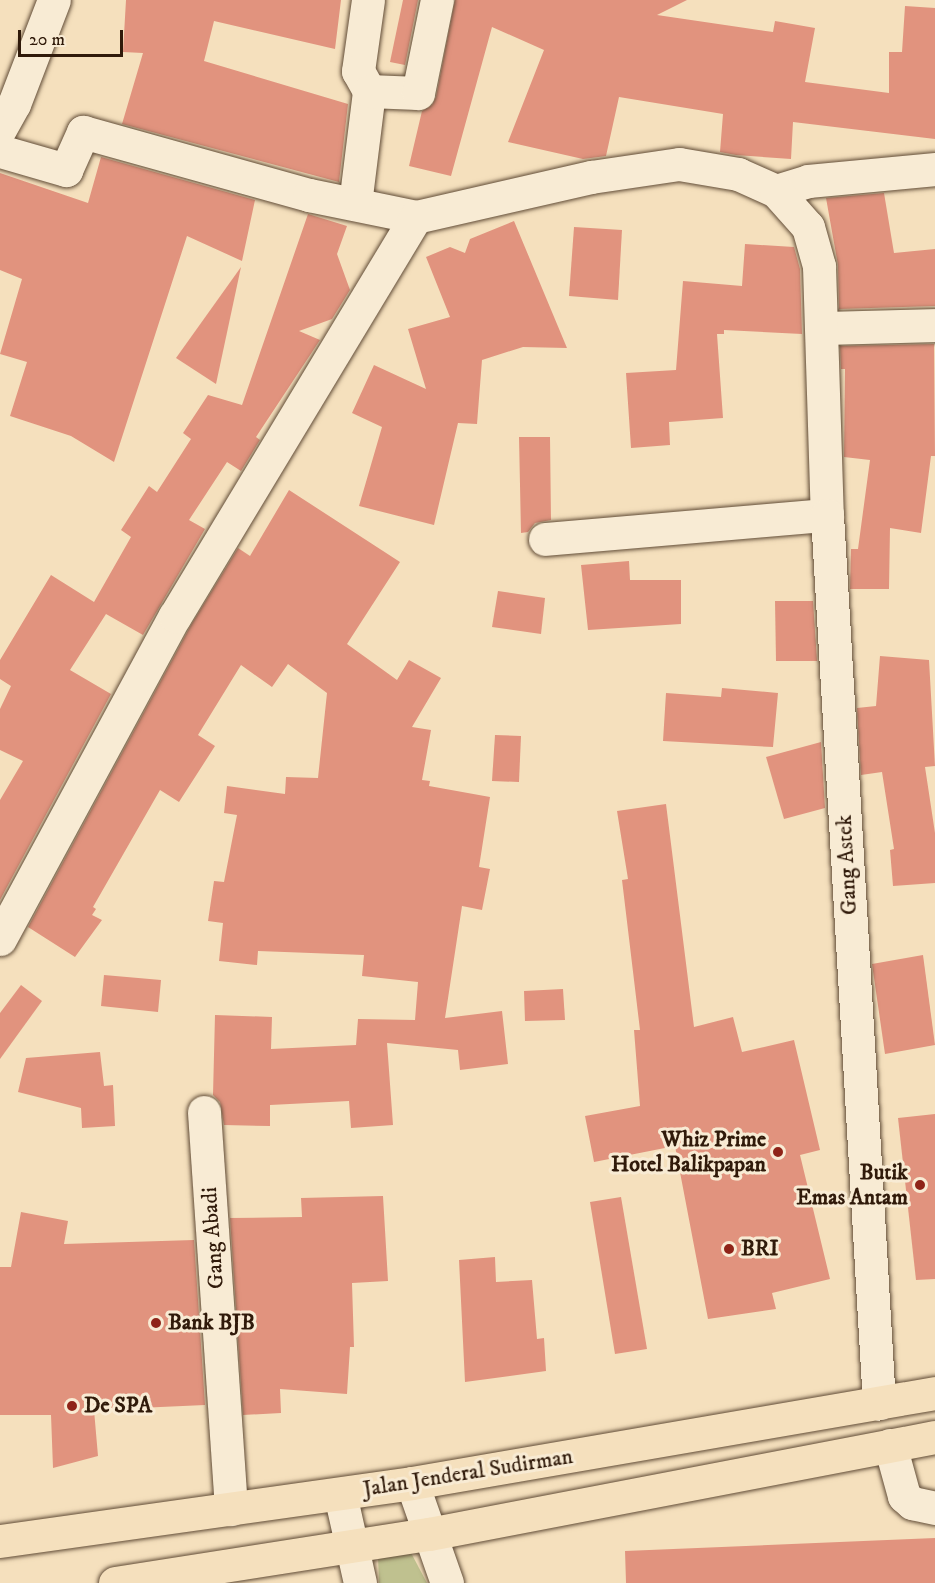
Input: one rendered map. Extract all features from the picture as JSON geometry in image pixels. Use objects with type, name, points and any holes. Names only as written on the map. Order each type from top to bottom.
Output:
[{"type":"highway","name":"Jalan Jenderal Sudirman","points":[[0,1541],[412,1483],[935,1393]]},
{"type":"highway","points":[[115,1583],[429,1534],[935,1437]]},
{"type":"street","points":[[0,129],[14,104],[54,0]]},
{"type":"street","points":[[355,204],[369,91],[358,72],[368,0]]},
{"type":"street","points":[[369,91],[418,93],[437,0]]},
{"type":"street","points":[[0,151],[66,170],[83,132],[355,204],[416,217],[175,616],[0,939]]},
{"type":"street","name":"Gang Astek","points":[[416,217],[591,177],[679,164],[738,174],[776,191],[800,214],[815,244],[822,328],[827,515],[879,1403]]},
{"type":"street","points":[[776,191],[808,182],[935,169]]},
{"type":"street","points":[[822,328],[935,325]]},
{"type":"street","points":[[545,539],[827,515]]},
{"type":"street","name":"Gang Abadi","points":[[204,1112],[231,1509]]},
{"type":"street","points":[[890,1445],[904,1496],[912,1503],[935,1508]]},
{"type":"street","points":[[412,1483],[447,1583]]},
{"type":"street","points":[[340,1494],[354,1547],[360,1583]]},
{"type":"green space","points":[[409,1549],[427,1583],[379,1583],[378,1556]]},
{"type":"building","points":[[126,0],[341,0],[335,49],[214,21],[204,61],[348,104],[339,182],[122,124],[143,53],[123,52]]},
{"type":"building","points":[[403,0],[418,0],[405,65],[390,62]]},
{"type":"building","points":[[455,0],[687,0],[657,15],[773,32],[775,21],[815,28],[805,82],[889,93],[889,52],[902,52],[905,6],[935,8],[935,139],[793,122],[791,159],[736,155],[720,152],[723,114],[619,97],[606,156],[583,159],[508,142],[544,50],[492,27],[451,176],[409,166],[422,111],[432,105],[436,97]]},
{"type":"building","points":[[101,157],[255,200],[242,261],[187,236],[114,462],[71,436],[10,416],[27,362],[0,354],[22,279],[0,270],[0,173],[88,203]]},
{"type":"building","points":[[884,193],[894,253],[935,249],[935,306],[839,309],[838,265],[826,198]]},
{"type":"building","points":[[308,214],[347,226],[337,254],[350,290],[332,319],[299,331],[320,340],[256,437],[260,440],[241,471],[227,462],[189,520],[205,529],[143,635],[106,614],[70,670],[111,694],[0,900],[0,800],[23,761],[0,750],[0,709],[11,686],[0,679],[0,660],[51,575],[94,602],[131,537],[121,530],[149,486],[157,492],[191,439],[183,433],[208,395],[242,405]]},
{"type":"building","points":[[514,221],[567,348],[523,347],[482,360],[477,424],[458,423],[434,525],[359,506],[382,427],[352,413],[374,365],[426,389],[408,329],[450,317],[426,257],[450,247],[465,253],[470,239]]},
{"type":"building","points":[[574,227],[622,230],[618,300],[569,296]]},
{"type":"building","points":[[745,244],[794,247],[800,269],[802,334],[724,330],[724,334],[717,334],[723,418],[669,422],[670,445],[631,448],[626,373],[676,370],[683,281],[742,286]]},
{"type":"building","points":[[241,267],[216,384],[176,358]]},
{"type":"building","points":[[934,344],[935,456],[931,456],[921,533],[890,528],[889,589],[850,589],[851,549],[858,549],[870,460],[844,457],[845,369],[841,369],[840,346]]},
{"type":"building","points":[[519,437],[550,437],[551,520],[535,523],[528,532],[521,533]]},
{"type":"building","points":[[289,490],[400,562],[347,644],[397,680],[409,660],[441,678],[412,727],[431,730],[422,780],[430,781],[429,786],[490,797],[479,867],[490,869],[482,910],[462,906],[445,1018],[502,1011],[508,1064],[460,1070],[458,1050],[387,1043],[393,1125],[351,1128],[349,1101],[270,1105],[270,1126],[224,1125],[220,1102],[213,1095],[215,1015],[272,1017],[271,1049],[356,1045],[358,1019],[415,1020],[418,982],[362,976],[364,955],[258,951],[257,965],[219,961],[223,923],[208,921],[214,881],[224,882],[237,815],[224,813],[227,786],[285,794],[286,777],[318,778],[327,693],[288,664],[272,687],[241,665],[198,735],[215,746],[179,802],[160,790],[93,907],[96,909],[92,915],[102,920],[75,957],[28,927],[191,625],[238,548],[250,556]]},
{"type":"building","points":[[629,561],[630,580],[681,580],[681,624],[588,630],[581,565]]},
{"type":"building","points":[[498,591],[545,598],[541,634],[492,627]]},
{"type":"building","points":[[775,601],[813,601],[817,661],[776,661]]},
{"type":"building","points":[[880,656],[929,660],[935,766],[925,767],[935,833],[935,883],[893,886],[890,850],[894,849],[882,772],[861,775],[857,708],[876,706]]},
{"type":"building","points":[[722,688],[778,693],[773,747],[663,741],[666,693],[721,697]]},
{"type":"building","points":[[495,735],[521,736],[519,782],[492,781]]},
{"type":"building","points":[[821,742],[825,808],[784,819],[766,757]]},
{"type":"building","points":[[666,804],[694,1027],[733,1017],[742,1052],[794,1040],[820,1150],[800,1155],[830,1279],[772,1293],[776,1309],[708,1319],[675,1146],[594,1162],[585,1116],[640,1106],[634,1030],[640,1030],[622,880],[628,879],[617,811]]},
{"type":"building","points":[[923,955],[935,1045],[885,1054],[872,964]]},
{"type":"building","points":[[104,975],[161,980],[158,1012],[101,1006]]},
{"type":"building","points":[[21,985],[42,1001],[0,1059],[0,1013]]},
{"type":"building","points":[[563,989],[565,1020],[525,1021],[524,991]]},
{"type":"building","points":[[100,1052],[104,1086],[113,1085],[115,1126],[82,1128],[81,1108],[18,1092],[26,1058]]},
{"type":"building","name":"Butik Emas Antam","points":[[935,1114],[935,1279],[916,1280],[898,1118]]},
{"type":"building","points":[[383,1196],[388,1281],[352,1283],[354,1347],[350,1347],[347,1394],[280,1389],[281,1413],[243,1415],[230,1218],[302,1217],[301,1198]]},
{"type":"building","points":[[621,1197],[647,1349],[615,1354],[590,1202]]},
{"type":"building","points":[[21,1212],[68,1221],[64,1244],[194,1240],[205,1405],[94,1410],[98,1456],[53,1468],[51,1415],[0,1415],[0,1267],[11,1267]]},
{"type":"building","points":[[495,1257],[496,1282],[532,1280],[537,1339],[544,1338],[546,1371],[465,1382],[459,1260]]},
{"type":"building","points":[[935,1538],[935,1583],[626,1583],[625,1551]]},
{"type":"place","name":"Whiz Prime Hotel Balikpapan","points":[[778,1152]]},
{"type":"place","name":"Butik Emas Antam","points":[[920,1185]]},
{"type":"place","name":"BRI","points":[[729,1249]]},
{"type":"place","name":"Bank BJB","points":[[156,1323]]},
{"type":"place","name":"De SPA","points":[[72,1406]]}]
